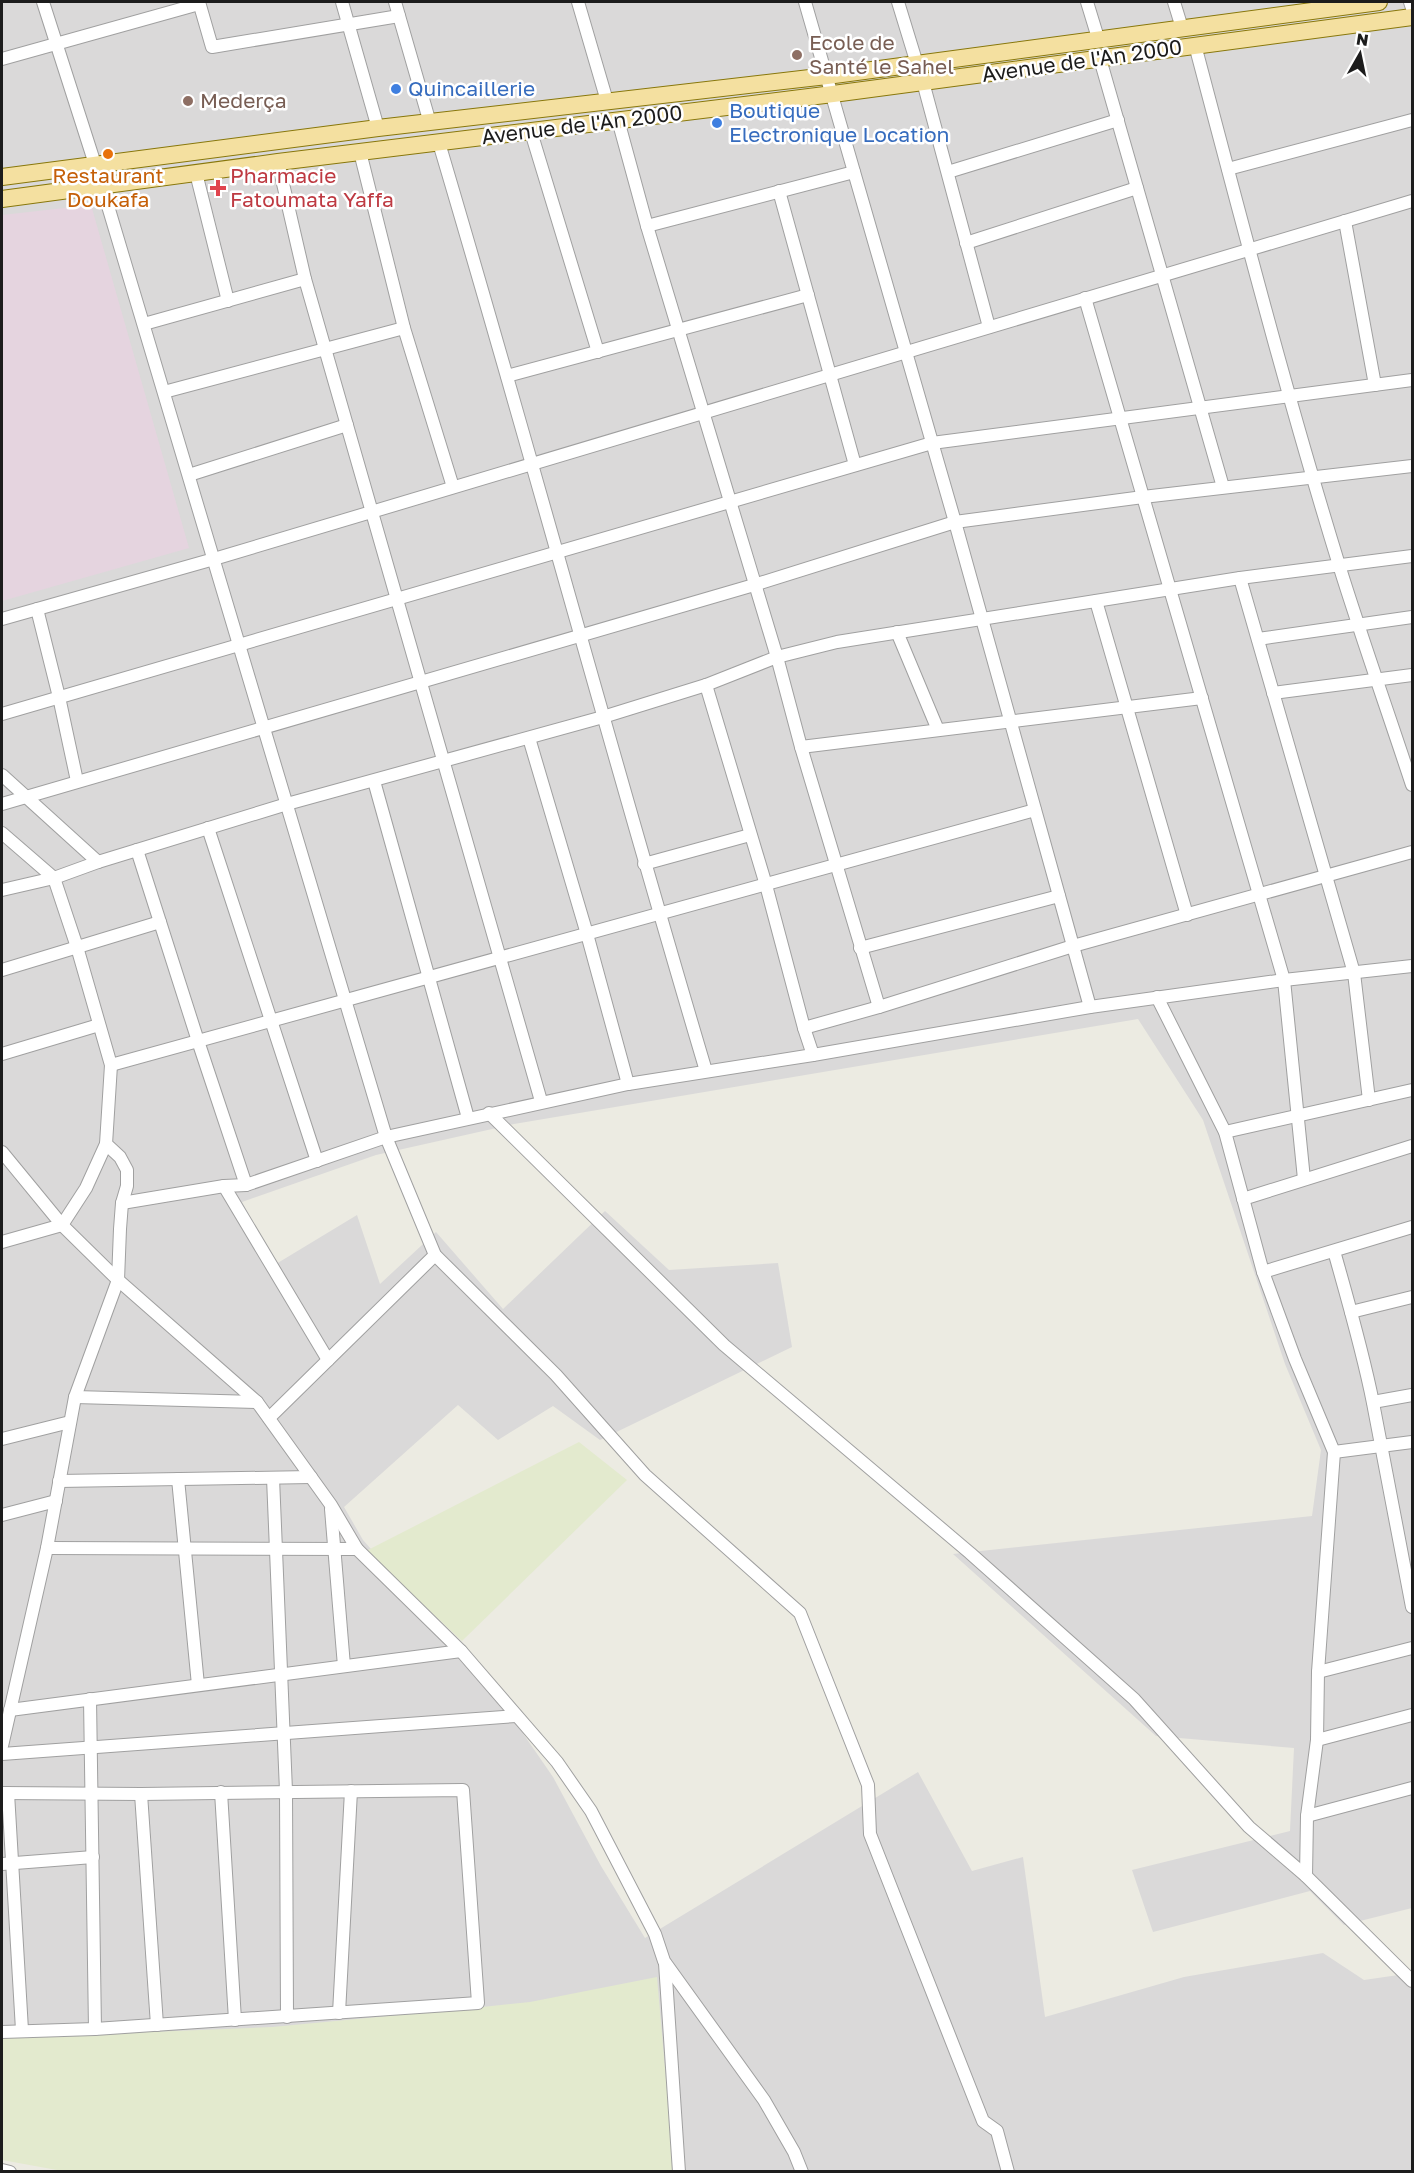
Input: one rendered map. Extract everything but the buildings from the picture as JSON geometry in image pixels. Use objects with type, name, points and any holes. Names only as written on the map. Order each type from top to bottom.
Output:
[{"type":"main road","name":"Avenue de l'An 2000","points":[[2,177],[378,128],[827,76],[1379,2]]},
{"type":"main road","name":"Avenue de l'An 2000","points":[[2,199],[278,162],[833,94],[1413,16]]},
{"type":"street","points":[[43,2],[144,324],[386,1137],[435,1255],[556,1376],[645,1475],[800,1613],[868,1785],[870,1834],[983,2121],[997,2130],[1008,2172]]},
{"type":"street","points":[[342,2],[378,128]]},
{"type":"street","points":[[394,2],[430,123]]},
{"type":"street","points":[[578,2],[607,101]]},
{"type":"street","points":[[805,2],[955,522],[1090,1007]]},
{"type":"street","points":[[898,2],[917,64]]},
{"type":"street","points":[[1087,2],[1098,38]]},
{"type":"street","points":[[1174,2],[1182,28]]},
{"type":"street","points":[[1410,2],[1413,8]]},
{"type":"street","points":[[2,59],[199,3],[212,47],[399,16]]},
{"type":"street","points":[[1195,45],[1248,250],[1289,396],[1340,567],[1413,785]]},
{"type":"street","points":[[1100,59],[1223,487]]},
{"type":"street","points":[[923,82],[989,327]]},
{"type":"street","points":[[618,120],[647,226],[777,657],[801,747],[879,1007]]},
{"type":"street","points":[[948,172],[1118,120]]},
{"type":"street","points":[[1228,169],[1413,120]]},
{"type":"street","points":[[531,132],[598,352]]},
{"type":"street","points":[[440,143],[644,864],[706,1071]]},
{"type":"street","points":[[360,152],[404,328],[453,487]]},
{"type":"street","points":[[278,162],[305,279],[541,1101]]},
{"type":"street","points":[[647,226],[854,172]]},
{"type":"street","points":[[196,173],[228,301]]},
{"type":"street","points":[[966,243],[1137,188]]},
{"type":"street","points":[[779,191],[855,465]]},
{"type":"street","points":[[2,619],[214,559],[1413,201]]},
{"type":"street","points":[[1346,221],[1375,385]]},
{"type":"street","points":[[144,324],[305,279]]},
{"type":"street","points":[[507,376],[808,294]]},
{"type":"street","points":[[1085,298],[1284,980],[1304,1179]]},
{"type":"street","points":[[164,392],[404,328]]},
{"type":"street","points":[[2,714],[932,443],[1413,380]]},
{"type":"street","points":[[189,475],[347,425]]},
{"type":"street","points":[[2,804],[754,585],[955,522],[1223,487],[1413,466]]},
{"type":"street","points":[[2,890],[54,878],[98,862],[287,804],[603,717],[706,685],[777,657],[837,642],[1240,578],[1413,556]]},
{"type":"street","points":[[1240,578],[1354,973],[1369,1100]]},
{"type":"street","points":[[1096,601],[1187,915]]},
{"type":"street","points":[[37,609],[77,781]]},
{"type":"street","points":[[1258,639],[1413,617]]},
{"type":"street","points":[[897,632],[938,730]]},
{"type":"street","points":[[1273,693],[1413,675]]},
{"type":"street","points":[[706,685],[766,885],[813,1054]]},
{"type":"street","points":[[801,747],[1202,698]]},
{"type":"street","points":[[529,738],[628,1083]]},
{"type":"street","points":[[2,775],[98,862]]},
{"type":"street","points":[[374,781],[468,1118]]},
{"type":"street","points":[[111,1065],[1035,810]]},
{"type":"street","points":[[208,828],[317,1161]]},
{"type":"street","points":[[2,833],[54,878],[77,947],[111,1065],[106,1144],[86,1188],[62,1225],[2,1242]]},
{"type":"street","points":[[644,864],[750,835]]},
{"type":"street","points":[[137,850],[246,1185]]},
{"type":"street","points":[[804,1028],[1073,946],[1413,852]]},
{"type":"street","points":[[860,948],[1059,896]]},
{"type":"street","points":[[2,970],[160,922]]},
{"type":"street","points":[[122,1203],[224,1186],[246,1185],[386,1137],[628,1083],[1090,1007],[1284,980],[1413,966]]},
{"type":"street","points":[[1157,998],[1225,1132],[1263,1272],[1295,1359],[1334,1452],[1318,1672],[1317,1740],[1307,1816],[1306,1876]]},
{"type":"street","points":[[2,1054],[99,1025]]},
{"type":"street","points":[[1225,1132],[1413,1090]]},
{"type":"street","points":[[489,1113],[724,1346],[970,1553],[1134,1699],[1250,1827],[1306,1876],[1413,1980]]},
{"type":"street","points":[[2,1746],[47,1548],[75,1397],[118,1280],[122,1203],[127,1186],[127,1170],[120,1157],[106,1144]]},
{"type":"street","points":[[1243,1199],[1413,1146]]},
{"type":"street","points":[[2,1152],[62,1225],[118,1280],[256,1402],[331,1505],[357,1549],[461,1651],[557,1762],[591,1811],[655,1934],[664,1961],[679,2172]]},
{"type":"street","points":[[224,1186],[328,1360]]},
{"type":"street","points":[[1263,1272],[1413,1227]]},
{"type":"street","points":[[1334,1251],[1373,1402],[1413,1607]]},
{"type":"street","points":[[269,1418],[435,1255]]},
{"type":"street","points":[[1351,1312],[1413,1297]]},
{"type":"street","points":[[1373,1402],[1413,1395]]},
{"type":"street","points":[[75,1397],[256,1402]]},
{"type":"street","points":[[3,1435],[70,1422]]},
{"type":"street","points":[[1334,1452],[1413,1442]]},
{"type":"street","points":[[59,1481],[311,1477]]},
{"type":"street","points":[[273,1478],[286,1791],[287,2017]]},
{"type":"street","points":[[178,1479],[198,1685]]},
{"type":"street","points":[[2,1515],[56,1501]]},
{"type":"street","points":[[331,1505],[344,1666]]},
{"type":"street","points":[[47,1548],[357,1549]]},
{"type":"street","points":[[1318,1672],[1413,1647]]},
{"type":"street","points":[[10,1710],[461,1651]]},
{"type":"street","points":[[90,1699],[95,2029]]},
{"type":"street","points":[[1317,1740],[1413,1715]]},
{"type":"street","points":[[2,1754],[516,1716]]},
{"type":"street","points":[[1307,1816],[1413,1788]]},
{"type":"street","points":[[2,2032],[95,2029],[478,2003],[463,1790],[141,1794],[5,1793],[7,1864],[21,2030]]},
{"type":"street","points":[[339,2013],[351,1791]]},
{"type":"street","points":[[221,1792],[235,2020]]},
{"type":"street","points":[[141,1794],[158,2025]]},
{"type":"street","points":[[7,1864],[93,1857]]},
{"type":"street","points":[[664,1961],[764,2100],[794,2152],[802,2172]]},
{"type":"street","points":[[2,2170],[10,2172]]},
{"type":"shaded area","points":[[2,2],[1412,2],[1412,1908],[1344,1925],[1310,1891],[1153,1932],[1132,1870],[1290,1831],[1294,1748],[1156,1736],[953,1554],[1312,1516],[1321,1450],[1285,1364],[1203,1120],[1138,1019],[514,1124],[376,1155],[242,1202],[276,1264],[357,1215],[380,1284],[436,1232],[503,1309],[605,1211],[669,1270],[778,1263],[792,1347],[600,1440],[553,1406],[498,1440],[458,1405],[344,1507],[363,1540],[475,1664],[553,1777],[601,1866],[645,1938],[918,1772],[972,1871],[1023,1857],[1045,2017],[1184,1977],[1323,1953],[1364,1980],[1412,1973],[1412,2171],[656,2171],[2,2055]]},
{"type":"shaded area","points":[[91,205],[189,548],[2,601],[2,215]]},
{"type":"green space","points":[[579,1442],[627,1480],[462,1641],[366,1551]]},
{"type":"green space","points":[[657,1977],[674,2171],[68,2172],[2,2160],[2,2038],[272,2027],[530,2002]]},
{"type":"place","name":"Ecole de Santé le Sahel","points":[[797,55]]},
{"type":"place","name":"Quincaillerie","points":[[396,89]]},
{"type":"place","name":"Mederça","points":[[188,101]]},
{"type":"place","name":"Boutique Electronique Location","points":[[717,123]]},
{"type":"place","name":"Restaurant Doukafa","points":[[108,154]]},
{"type":"place","name":"Pharmacie Fatoumata Yaffa","points":[[218,188]]}]
